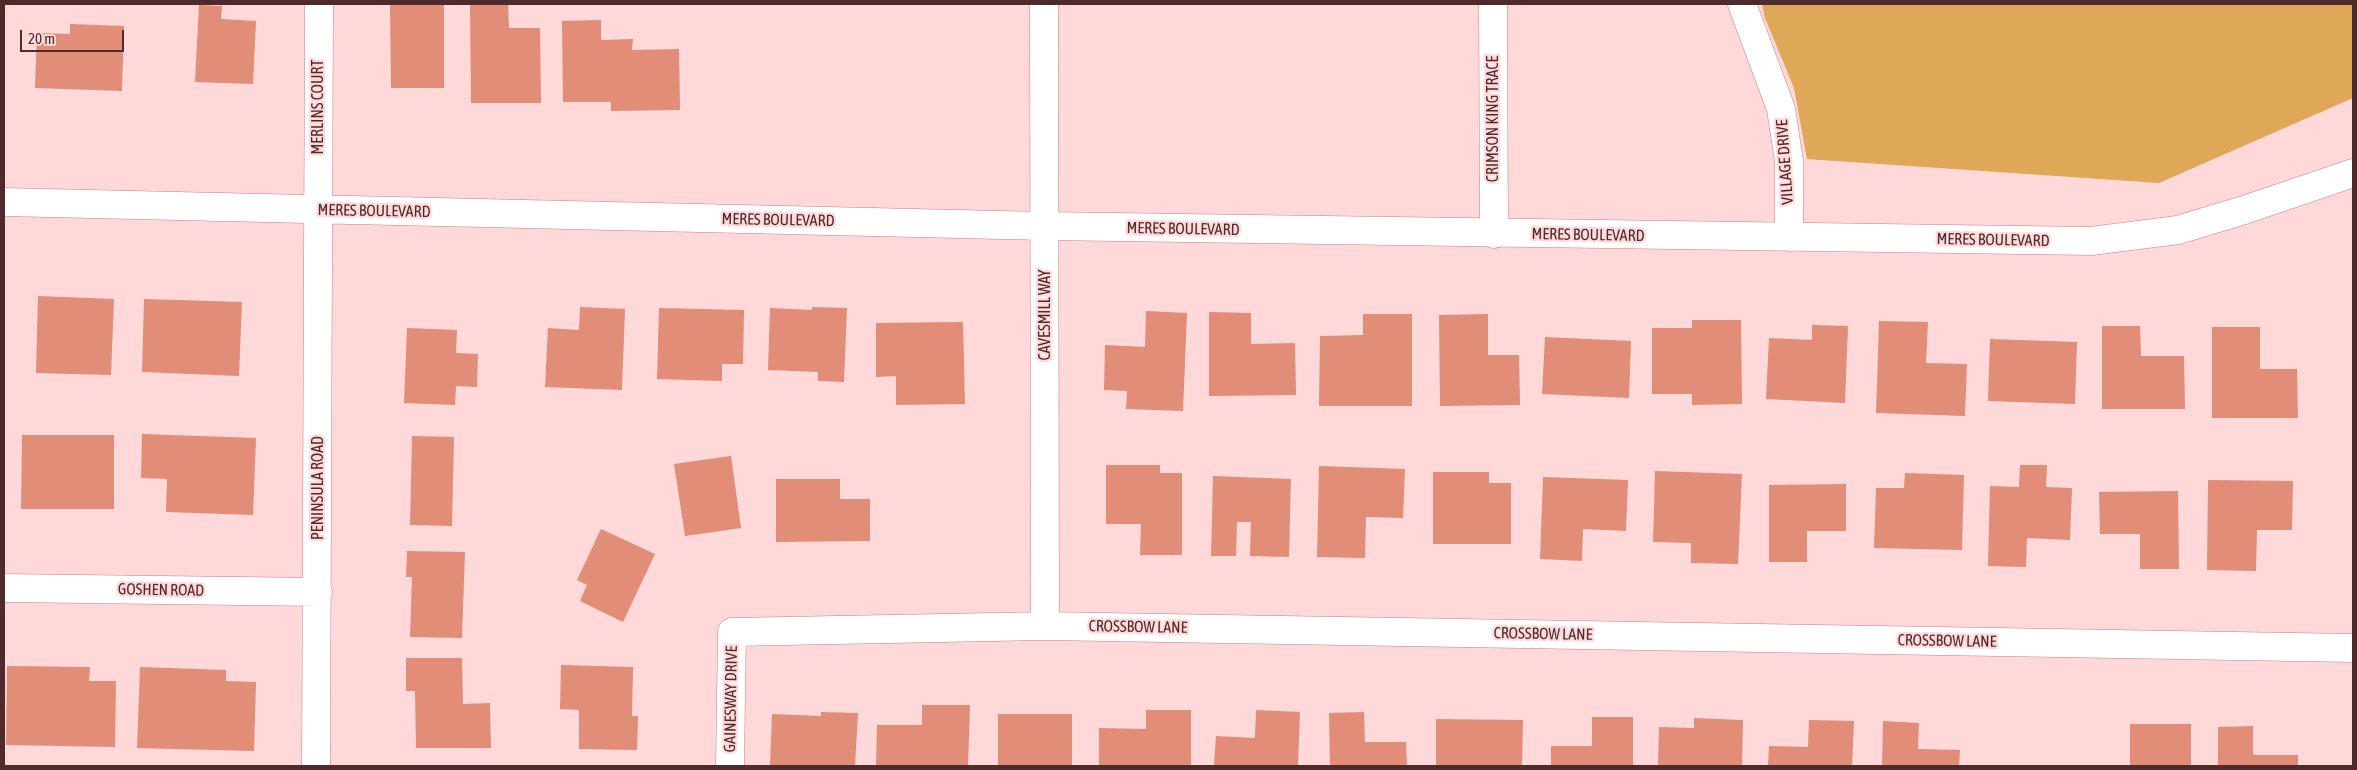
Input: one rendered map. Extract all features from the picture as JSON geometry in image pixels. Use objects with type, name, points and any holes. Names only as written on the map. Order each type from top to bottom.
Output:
[{"type":"street","name":"MERLINS COURT","points":[[318,210],[319,4]]},
{"type":"street","name":"CAVESMILL WAY","points":[[1044,4],[1045,626]]},
{"type":"street","name":"CRIMSON KING TRACE","points":[[1493,4],[1494,234]]},
{"type":"street","name":"VILLAGE DRIVE","points":[[1742,4],[1781,108],[1788,161],[1789,237]]},
{"type":"street","name":"MERES BOULEVARD","points":[[4,202],[1045,226],[1494,234],[2091,241],[2178,230],[2353,173]]},
{"type":"street","name":"PENINSULA ROAD","points":[[316,766],[318,210]]},
{"type":"street","name":"GOSHEN ROAD","points":[[4,588],[318,592]]},
{"type":"street","name":"CROSSBOW LANE","points":[[732,632],[1045,626],[2353,648]]},
{"type":"street","name":"GAINESWAY DRIVE","points":[[730,766],[732,632]]},
{"type":"shaded area","points":[[1762,4],[2353,4],[2353,98],[2159,183],[1807,159],[1794,88],[1765,18]]},
{"type":"building","points":[[390,4],[444,4],[444,88],[391,88]]},
{"type":"building","points":[[470,4],[508,4],[509,28],[540,28],[541,103],[471,103]]},
{"type":"building","points":[[199,5],[222,6],[221,19],[256,21],[253,84],[195,82]]},
{"type":"building","points":[[601,20],[601,40],[633,39],[632,50],[679,49],[680,110],[611,111],[611,102],[563,102],[562,21]]},
{"type":"building","points":[[70,24],[124,26],[122,91],[35,88],[37,33],[70,34]]},
{"type":"building","points":[[38,296],[114,299],[111,375],[36,373]]},
{"type":"building","points":[[144,299],[242,302],[239,376],[142,372]]},
{"type":"building","points":[[580,307],[625,309],[622,390],[545,387],[548,328],[579,330]]},
{"type":"building","points":[[812,307],[847,308],[844,382],[818,381],[818,372],[768,370],[770,308],[812,310]]},
{"type":"building","points":[[659,308],[744,310],[743,364],[722,364],[722,381],[657,379]]},
{"type":"building","points":[[1146,311],[1187,313],[1183,411],[1126,409],[1127,391],[1104,390],[1105,345],[1145,347]]},
{"type":"building","points":[[1209,312],[1251,313],[1251,344],[1295,343],[1296,395],[1209,396]]},
{"type":"building","points":[[1363,314],[1412,314],[1412,406],[1319,406],[1320,336],[1363,335]]},
{"type":"building","points":[[1488,314],[1488,355],[1519,355],[1520,405],[1440,406],[1439,315]]},
{"type":"building","points":[[1692,320],[1741,320],[1742,404],[1692,405],[1692,394],[1652,394],[1652,328],[1692,328]]},
{"type":"building","points":[[1879,321],[1928,322],[1926,363],[1967,364],[1965,416],[1876,413]]},
{"type":"building","points":[[963,322],[965,404],[896,405],[896,376],[876,377],[876,323]]},
{"type":"building","points":[[1812,325],[1848,326],[1845,403],[1766,399],[1769,338],[1812,340]]},
{"type":"building","points":[[2102,326],[2140,326],[2141,356],[2184,356],[2185,409],[2102,409]]},
{"type":"building","points":[[2212,327],[2260,327],[2260,369],[2297,369],[2298,418],[2212,418]]},
{"type":"building","points":[[407,328],[457,330],[456,353],[478,354],[477,387],[456,386],[455,405],[404,403]]},
{"type":"building","points":[[1545,337],[1631,341],[1629,398],[1542,394]]},
{"type":"building","points":[[1990,339],[2077,342],[2075,404],[1988,401]]},
{"type":"building","points":[[142,434],[256,438],[253,515],[166,512],[167,479],[141,478]]},
{"type":"building","points":[[22,435],[114,435],[114,509],[21,509]]},
{"type":"building","points":[[412,436],[454,437],[452,526],[410,525]]},
{"type":"building","points":[[731,456],[741,528],[685,536],[674,464]]},
{"type":"building","points":[[1106,465],[1160,465],[1160,473],[1182,473],[1182,555],[1140,555],[1141,524],[1106,524]]},
{"type":"building","points":[[2020,465],[2047,465],[2046,487],[2072,488],[2070,540],[2027,538],[2026,567],[1988,566],[1990,486],[2019,487]]},
{"type":"building","points":[[1319,466],[1405,469],[1403,518],[1366,517],[1365,558],[1317,557]]},
{"type":"building","points":[[1655,471],[1742,474],[1738,564],[1691,563],[1691,543],[1653,542]]},
{"type":"building","points":[[1433,472],[1489,472],[1489,483],[1511,483],[1511,544],[1433,544]]},
{"type":"building","points":[[1905,473],[1964,475],[1962,550],[1874,548],[1876,488],[1904,488]]},
{"type":"building","points":[[1213,476],[1291,479],[1289,557],[1250,556],[1251,522],[1237,522],[1236,556],[1211,556]]},
{"type":"building","points":[[1543,477],[1628,480],[1626,531],[1583,529],[1582,561],[1540,559]]},
{"type":"building","points":[[776,479],[840,479],[840,499],[870,499],[870,541],[776,542]]},
{"type":"building","points":[[2208,480],[2293,481],[2292,530],[2257,530],[2256,571],[2207,570]]},
{"type":"building","points":[[1846,484],[1846,531],[1807,531],[1807,562],[1769,562],[1769,485]]},
{"type":"building","points":[[2178,491],[2179,569],[2140,569],[2140,534],[2100,534],[2099,492]]},
{"type":"building","points":[[601,529],[655,554],[623,622],[580,601],[587,585],[577,580]]},
{"type":"building","points":[[407,551],[465,552],[462,638],[410,637],[412,577],[406,577]]},
{"type":"building","points":[[406,658],[462,658],[463,704],[490,703],[491,748],[416,748],[415,691],[406,691]]},
{"type":"building","points":[[561,665],[633,667],[632,716],[638,716],[637,750],[579,749],[579,710],[560,709]]},
{"type":"building","points":[[7,666],[90,667],[89,681],[116,681],[115,747],[6,745]]},
{"type":"building","points":[[140,667],[226,670],[226,681],[256,682],[254,751],[137,748]]},
{"type":"building","points":[[922,705],[970,705],[968,766],[876,766],[877,725],[922,725]]},
{"type":"building","points":[[1146,710],[1191,710],[1191,766],[1099,766],[1099,728],[1146,729]]},
{"type":"building","points":[[1256,710],[1300,712],[1298,766],[1214,766],[1216,736],[1255,738]]},
{"type":"building","points":[[821,712],[858,713],[855,766],[770,766],[772,714],[821,716]]},
{"type":"building","points":[[1364,712],[1365,742],[1406,742],[1407,766],[1330,766],[1329,713]]},
{"type":"building","points":[[998,714],[1072,714],[1072,766],[998,766]]},
{"type":"building","points":[[1592,717],[1633,717],[1633,766],[1551,766],[1551,746],[1592,746]]},
{"type":"building","points":[[1694,718],[1743,720],[1742,766],[1658,766],[1659,727],[1694,728]]},
{"type":"building","points":[[1436,719],[1523,720],[1522,766],[1436,766]]},
{"type":"building","points":[[1809,720],[1854,721],[1852,766],[1768,766],[1769,746],[1808,747]]},
{"type":"building","points":[[1883,721],[1919,723],[1918,749],[1960,750],[1959,766],[1882,766]]},
{"type":"building","points":[[2130,724],[2191,724],[2191,766],[2130,766]]},
{"type":"building","points":[[2253,726],[2253,755],[2298,755],[2298,766],[2218,766],[2218,727]]}]
